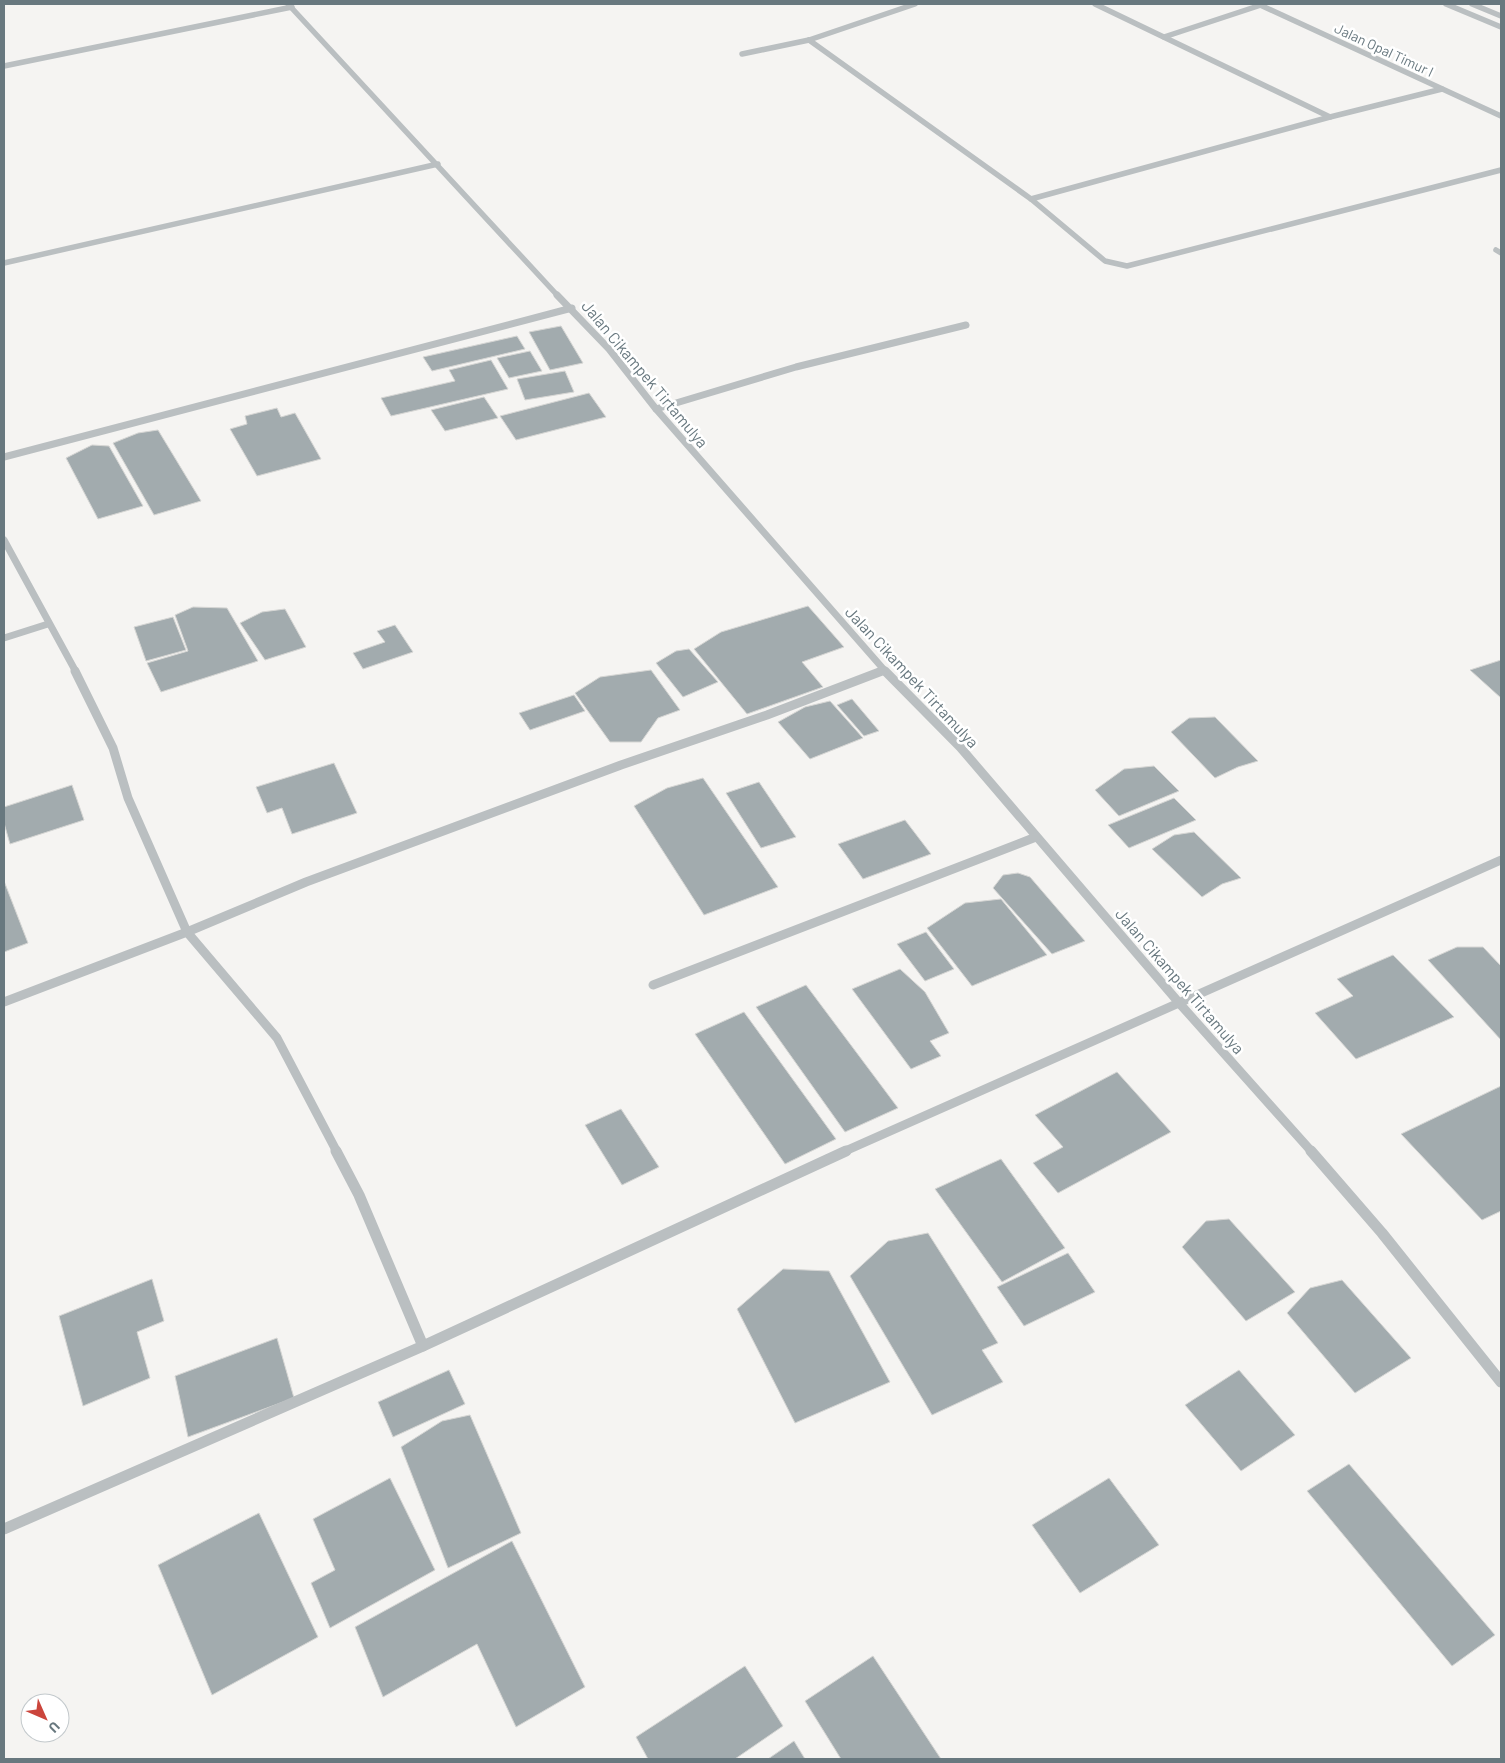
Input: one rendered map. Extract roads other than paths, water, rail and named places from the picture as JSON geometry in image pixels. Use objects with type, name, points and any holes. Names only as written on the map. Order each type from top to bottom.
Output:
[{"type":"street","points":[[742,54],[808,40],[914,4]]},
{"type":"street","points":[[1095,4],[1330,117]]},
{"type":"street","points":[[1164,37],[1261,4]]},
{"type":"street","name":"Jalan Opal Timur I","points":[[1261,4],[1501,116]]},
{"type":"street","points":[[1446,4],[1501,27]]},
{"type":"street","points":[[1472,4],[1501,16]]},
{"type":"street","points":[[4,66],[290,5]]},
{"type":"street","name":"Jalan Cikampek Tirtamulya","points":[[290,5],[438,164],[489,222],[572,308],[609,349],[656,408],[884,670],[960,747],[1180,1004],[1382,1233],[1501,1382]]},
{"type":"street","points":[[808,40],[1032,199],[1105,261],[1127,266],[1501,170]]},
{"type":"street","points":[[1032,199],[1330,117],[1442,89]]},
{"type":"street","points":[[4,263],[438,164]]},
{"type":"street","points":[[4,458],[572,308]]},
{"type":"street","points":[[656,408],[796,367],[966,325]]},
{"type":"street","points":[[4,540],[88,695],[113,748],[128,798],[187,932],[277,1038],[359,1195],[423,1346]]},
{"type":"street","points":[[4,638],[48,624]]},
{"type":"street","points":[[4,1002],[187,932],[306,882],[621,765],[767,715],[884,670]]},
{"type":"street","points":[[654,985],[1036,836]]},
{"type":"street","points":[[4,1529],[423,1346],[800,1172],[1501,860]]}]
